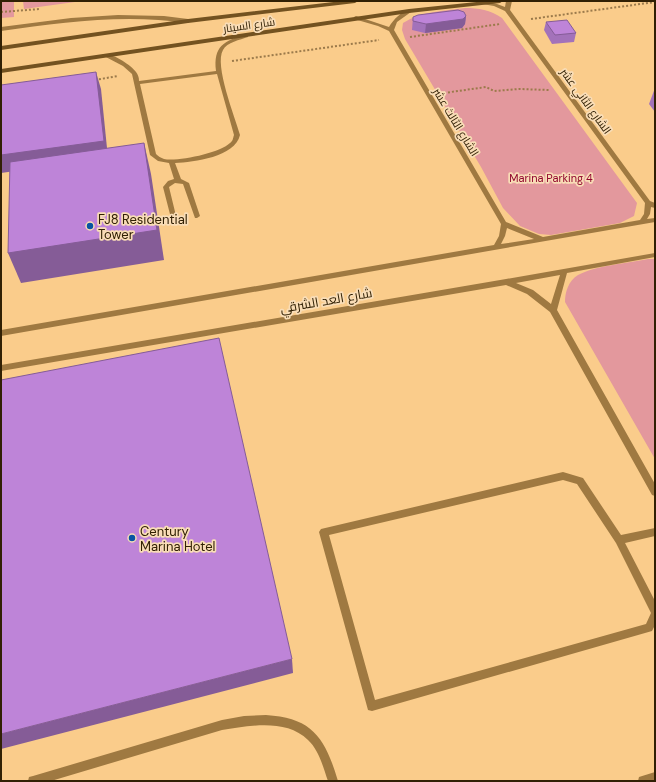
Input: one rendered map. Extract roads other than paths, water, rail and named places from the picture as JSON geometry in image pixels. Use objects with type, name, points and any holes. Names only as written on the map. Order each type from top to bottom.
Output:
[{"type":"street","name":"شارع السينار","points":[[1,48],[188,21],[355,1]]},
{"type":"street","name":"شارع السينار","points":[[1,71],[246,36],[356,18],[500,1]]},
{"type":"street","points":[[484,3],[495,5],[507,10],[509,1]]},
{"type":"street","name":"الشارع الثاني عشر","points":[[507,10],[652,205],[642,222]]},
{"type":"street","points":[[356,18],[391,30],[393,23],[397,18],[409,11]]},
{"type":"street","points":[[1,29],[111,16],[143,16],[188,21]]},
{"type":"street","name":"الشارع الثالث عشر","points":[[391,30],[504,224]]},
{"type":"street","points":[[105,55],[121,61],[130,67],[135,74],[152,154],[164,161],[172,161],[216,154],[228,149],[236,141],[237,135],[219,72],[217,55],[222,47],[231,41],[246,36]]},
{"type":"street","points":[[137,83],[219,72]]},
{"type":"street","points":[[172,161],[178,180]]},
{"type":"street","points":[[174,220],[166,187],[173,181],[178,180],[188,185],[197,216]]},
{"type":"street","name":"شارع العد الشرقي","points":[[1,333],[655,220]]},
{"type":"street","points":[[496,248],[502,236],[504,224],[542,240]]},
{"type":"street","name":"شارع العد الشرقي","points":[[1,368],[564,272],[655,255]]},
{"type":"street","points":[[552,310],[564,272]]},
{"type":"street","points":[[506,282],[530,292],[552,310],[655,492]]},
{"type":"street","points":[[655,611],[619,540],[580,481],[563,476],[324,532],[372,706],[649,628],[655,614]]},
{"type":"street","points":[[619,540],[655,532]]},
{"type":"street","points":[[33,781],[222,725],[254,720],[285,722],[308,732],[325,756],[333,781]]},
{"type":"street","points":[[643,781],[655,776]]},
{"type":"place","name":"FJ8 Residential Tower","points":[[90,226]]},
{"type":"place","name":"Century Marina Hotel","points":[[132,538]]},
{"type":"park label","name":"Marina Parking 4","points":[[551,178]]}]
